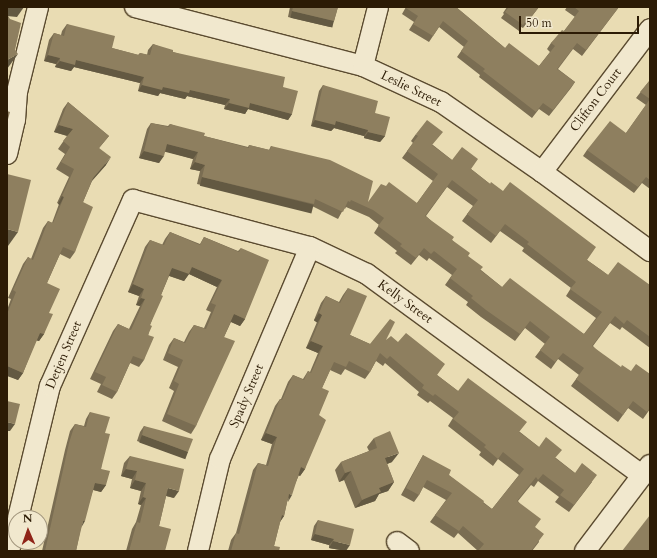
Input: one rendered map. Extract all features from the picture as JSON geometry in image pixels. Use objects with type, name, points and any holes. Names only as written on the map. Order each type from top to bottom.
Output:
[{"type":"street","points":[[7,154],[16,120],[22,30],[38,7]]},
{"type":"street","name":"Leslie Street","points":[[135,7],[168,11],[363,66],[441,102],[542,172],[650,251]]},
{"type":"street","points":[[363,66],[378,7]]},
{"type":"street","name":"Clifton Court","points":[[542,172],[650,29]]},
{"type":"street","name":"Kelly Street","points":[[133,200],[310,247],[367,274],[646,470]]},
{"type":"street","name":"Detjen Street","points":[[20,510],[50,386],[133,200]]},
{"type":"street","name":"Spady Street","points":[[198,551],[220,459],[310,247]]},
{"type":"street","points":[[585,551],[646,470]]},
{"type":"building","points":[[293,7],[338,7],[334,21],[292,11]]},
{"type":"building","points":[[456,7],[505,48],[509,43],[539,66],[555,46],[551,43],[562,30],[564,31],[579,11],[574,7],[619,7],[586,50],[577,43],[557,69],[575,82],[553,110],[543,103],[536,112],[483,71],[485,69],[461,51],[468,41],[443,21],[433,36],[413,24],[418,16],[406,8]]},
{"type":"building","points":[[507,7],[539,7],[523,25],[505,12],[508,8]]},
{"type":"building","points":[[7,14],[10,19],[21,23],[15,50],[18,54],[7,60]]},
{"type":"building","points":[[67,24],[115,36],[112,48],[139,55],[140,53],[150,55],[153,44],[173,50],[173,52],[285,77],[283,87],[298,91],[292,114],[250,103],[249,108],[229,103],[230,99],[190,90],[189,93],[163,87],[162,90],[142,85],[144,77],[76,60],[75,65],[60,61],[60,58],[48,55],[54,33],[64,36]]},
{"type":"building","points":[[650,80],[650,99],[640,92]]},
{"type":"building","points":[[323,85],[378,101],[375,113],[390,117],[385,136],[336,121],[335,125],[315,120]]},
{"type":"building","points":[[650,99],[650,180],[646,177],[638,187],[587,150],[610,121],[626,133]]},
{"type":"building","points":[[68,102],[109,136],[99,148],[111,157],[93,178],[83,202],[93,207],[75,252],[63,247],[47,283],[60,289],[49,313],[53,314],[44,334],[40,333],[23,373],[7,366],[7,314],[16,292],[13,290],[28,257],[33,260],[48,221],[53,223],[64,197],[62,196],[74,169],[61,162],[70,147],[63,141],[73,129],[59,125]]},
{"type":"building","points":[[7,111],[10,112],[7,123]]},
{"type":"building","points":[[427,120],[443,132],[432,145],[452,160],[462,147],[478,159],[471,169],[490,184],[491,182],[503,191],[510,182],[596,247],[587,260],[608,275],[618,262],[650,285],[650,337],[627,320],[624,324],[615,316],[592,346],[621,367],[622,365],[631,371],[636,364],[650,374],[650,408],[647,412],[633,401],[623,415],[576,379],[584,368],[563,353],[555,362],[540,350],[550,337],[530,321],[520,334],[486,310],[471,298],[473,296],[450,278],[457,269],[434,251],[431,254],[424,248],[416,258],[400,246],[402,244],[378,226],[384,218],[373,210],[351,200],[350,202],[348,201],[343,212],[315,199],[314,204],[202,177],[205,165],[195,162],[198,152],[167,144],[164,156],[144,151],[151,123],[169,127],[170,124],[205,133],[204,136],[249,148],[249,145],[270,150],[271,146],[330,160],[373,181],[368,202],[381,184],[386,186],[389,182],[417,203],[438,174],[407,151],[418,136],[416,134]],"holes":[[[452,180],[478,200],[467,214],[496,236],[505,224],[529,242],[527,244],[576,282],[570,289],[602,312],[584,334],[510,278],[502,287],[480,270],[483,267],[468,256],[470,253],[452,240],[454,237],[425,216]]]},
{"type":"building","points":[[7,174],[31,180],[18,232],[7,229]]},
{"type":"building","points":[[170,232],[200,245],[204,237],[239,252],[241,248],[269,260],[245,319],[234,314],[224,337],[235,341],[196,426],[167,414],[179,384],[174,381],[183,360],[168,353],[174,338],[185,343],[194,325],[206,329],[216,305],[211,303],[222,280],[192,267],[189,274],[172,268],[161,295],[163,296],[150,325],[152,326],[148,335],[154,337],[144,360],[133,356],[117,392],[102,385],[106,377],[95,372],[118,324],[131,330],[145,299],[141,298],[144,289],[133,284],[150,240],[164,245]]},
{"type":"building","points":[[348,288],[367,296],[350,335],[370,344],[390,319],[395,322],[386,340],[391,336],[398,342],[406,333],[445,364],[437,375],[458,391],[468,378],[527,422],[519,432],[539,447],[546,437],[562,450],[555,458],[575,473],[582,463],[597,475],[574,505],[560,495],[564,490],[543,474],[538,480],[536,477],[517,501],[541,519],[535,527],[544,534],[531,551],[478,551],[484,544],[463,526],[459,531],[435,515],[452,493],[427,480],[419,495],[406,488],[423,455],[451,470],[449,475],[484,501],[483,503],[492,509],[524,469],[503,452],[498,459],[484,447],[486,445],[453,419],[459,412],[435,394],[433,396],[422,388],[424,385],[390,356],[387,359],[380,353],[370,372],[349,361],[346,367],[334,362],[322,388],[329,391],[319,415],[326,420],[305,469],[301,467],[292,495],[289,494],[284,516],[282,515],[274,546],[280,547],[279,551],[231,551],[236,533],[239,534],[258,463],[268,466],[277,437],[266,433],[280,399],[282,400],[293,375],[304,380],[308,371],[311,373],[323,346],[311,341],[322,315],[319,313],[326,296],[340,303]]},
{"type":"building","points":[[7,401],[20,404],[15,424],[7,422]]},
{"type":"building","points":[[90,412],[110,417],[105,433],[110,434],[101,469],[110,471],[106,485],[95,483],[85,521],[83,521],[76,551],[45,551],[48,550],[48,538],[69,443],[75,424],[86,427]]},
{"type":"building","points":[[144,426],[193,439],[188,452],[142,435]]},
{"type":"building","points":[[390,431],[399,453],[385,458],[394,482],[379,488],[381,492],[362,500],[351,471],[345,473],[341,462],[377,448],[374,438]]},
{"type":"building","points":[[130,456],[184,469],[179,491],[168,488],[159,526],[171,529],[165,551],[129,551],[137,522],[140,523],[146,498],[143,497],[146,483],[135,480],[137,471],[126,469]]},
{"type":"building","points":[[650,515],[650,551],[622,551]]},
{"type":"building","points":[[318,520],[354,529],[350,545],[333,541],[334,539],[315,534]]}]
